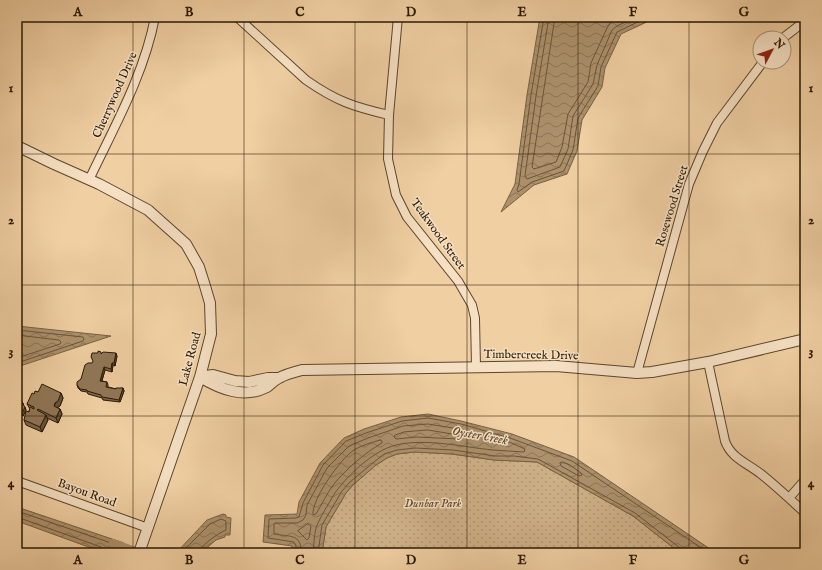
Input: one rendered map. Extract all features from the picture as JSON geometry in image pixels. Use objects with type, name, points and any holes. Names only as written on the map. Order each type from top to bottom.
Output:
[{"type":"street","name":"Cherrywood Drive","points":[[89,180],[139,76],[148,50],[155,17]]},
{"type":"street","points":[[237,17],[306,80],[317,88],[328,95],[353,106],[389,115]]},
{"type":"street","name":"Teakwood Street","points":[[398,17],[389,115],[388,159],[396,196],[408,217],[458,281],[472,305],[475,318],[476,367]]},
{"type":"street","points":[[792,31],[805,21]]},
{"type":"street","name":"Rosewood Street","points":[[637,373],[689,184],[702,151],[717,123],[757,70]]},
{"type":"street","name":"Lake Road","points":[[17,146],[100,184],[148,210],[186,244],[199,267],[205,286],[210,303],[211,334],[200,377],[139,553]]},
{"type":"street","name":"Timbercreek Drive","points":[[200,377],[213,385],[229,390],[250,393],[268,386],[278,378],[302,370],[556,366],[637,373],[652,372],[708,362],[805,339]]},
{"type":"street","points":[[708,362],[728,449],[734,456],[760,473],[805,513]]},
{"type":"street","points":[[789,498],[805,480]]},
{"type":"street","name":"Bayou Road","points":[[17,481],[146,533]]},
{"type":"green space","name":"Dunbar Park","points":[[415,452],[452,454],[494,460],[537,462],[633,516],[680,553],[322,553],[326,527],[346,493],[353,485],[376,465],[387,458],[397,454]]},
{"type":"water","points":[[540,17],[652,17],[651,20],[621,34],[605,68],[602,87],[582,120],[577,151],[567,174],[534,185],[501,212],[515,184],[527,95]]},
{"type":"water","points":[[17,326],[111,336],[17,367]]},
{"type":"water","name":"Oyster Creek","points":[[428,414],[512,434],[574,457],[716,553],[680,553],[633,516],[537,462],[494,460],[452,454],[415,452],[397,454],[387,458],[376,465],[353,485],[346,493],[326,527],[322,553],[292,553],[292,546],[263,542],[265,515],[297,514],[299,502],[320,463],[344,438],[364,429],[401,417]]},
{"type":"water","points":[[17,507],[124,543],[121,553],[105,553],[17,521]]},
{"type":"water","points":[[223,514],[226,515],[226,517],[231,518],[230,535],[225,535],[225,537],[216,540],[201,553],[176,553],[207,520]]},
{"type":"building","points":[[98,351],[101,352],[101,354],[103,352],[116,353],[111,369],[104,367],[100,381],[107,382],[106,387],[116,389],[123,388],[119,400],[102,397],[101,395],[80,389],[77,385],[77,382],[81,379],[85,365],[92,363],[93,361],[91,357],[92,353],[98,353]]},
{"type":"building","points":[[42,384],[61,393],[54,406],[60,409],[56,418],[38,409],[37,410],[46,415],[40,427],[24,420],[26,411],[29,412],[30,407],[34,409],[34,407],[27,404],[32,393],[34,394],[35,391],[38,392]]},
{"type":"building","points":[[17,399],[23,402],[22,403],[25,407],[22,413],[17,410]]},
{"type":"waterway","points":[[113,543],[141,553]]}]
